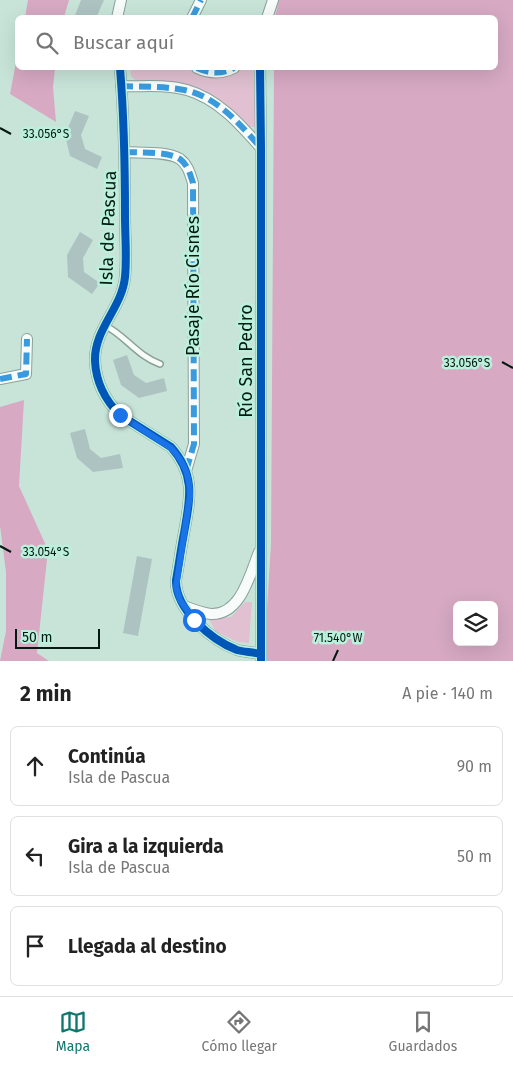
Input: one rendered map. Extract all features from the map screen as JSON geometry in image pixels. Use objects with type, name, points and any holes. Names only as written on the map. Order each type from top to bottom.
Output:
[{"type":"street","points":[[118,15],[122,0]]},
{"type":"street","points":[[194,15],[201,0]]},
{"type":"street","points":[[268,15],[273,0]]},
{"type":"street","name":"Isla de Pascua","points":[[120,70],[125,152],[126,276],[118,302],[104,325],[97,343],[95,362],[98,382],[107,400],[120,415],[171,448],[177,454],[186,471],[190,486],[190,496],[176,587],[180,600],[194,620],[220,642],[261,657]]},
{"type":"street","points":[[204,70],[215,73],[230,70]]},
{"type":"street","name":"Río San Pedro","points":[[260,70],[261,657]]},
{"type":"street","points":[[121,86],[166,87],[186,90],[207,98],[242,126],[261,148]]},
{"type":"street","name":"Pasaje Río Cisnes","points":[[125,152],[166,155],[180,159],[189,169],[193,183],[194,444],[186,471]]},
{"type":"street","points":[[0,379],[26,374],[27,339]]},
{"type":"street","points":[[184,606],[211,614],[225,612],[234,605],[242,592],[260,548]]},
{"type":"lane","points":[[104,325],[122,335],[141,354],[160,364]]},
{"type":"shaded area","points":[[28,0],[69,0],[65,15],[25,15]]},
{"type":"shaded area","points":[[279,0],[513,0],[513,661],[266,661],[265,642],[271,544],[274,70],[498,70],[498,15],[275,15]]},
{"type":"shaded area","points":[[15,68],[15,70],[55,70],[53,87],[56,122],[10,94]]},
{"type":"shaded area","points":[[130,70],[192,70],[203,76],[216,78],[230,76],[239,70],[254,70],[256,127],[246,127],[216,97],[171,81],[140,85],[131,76]]},
{"type":"shaded area","points":[[24,400],[19,486],[48,550],[37,653],[49,661],[0,661],[6,631],[6,572],[0,526],[0,407]]},
{"type":"shaded area","points":[[245,602],[252,602],[249,643],[238,642],[216,632],[209,619],[231,617]]},
{"type":"building","points":[[81,0],[104,0],[97,15],[75,15]]},
{"type":"building","points":[[75,111],[89,116],[81,135],[85,149],[102,157],[97,169],[70,156],[65,135]]},
{"type":"building","points":[[80,232],[93,240],[83,258],[84,272],[100,283],[92,294],[68,277],[67,255]]},
{"type":"building","points":[[127,355],[134,375],[146,383],[164,378],[167,391],[139,398],[121,385],[113,360]]},
{"type":"building","points":[[85,429],[90,449],[101,458],[120,454],[123,468],[93,472],[77,458],[70,433]]},
{"type":"building","points":[[137,556],[152,559],[138,636],[123,633]]},
{"type":"marked path","points":[[194,15],[201,0]]},
{"type":"marked path","points":[[204,70],[216,72],[228,70]]},
{"type":"marked path","points":[[121,86],[168,88],[196,93],[217,104],[260,147]]},
{"type":"marked path","points":[[125,152],[175,156],[185,164],[193,183],[194,444],[186,471]]},
{"type":"marked path","points":[[0,379],[26,374],[27,339]]},
{"type":"cycle path","points":[[120,70],[124,142],[126,269],[119,299],[103,329],[96,349],[97,377],[106,397],[120,415],[171,447],[184,467],[188,478],[189,498],[176,580],[181,602],[196,622],[216,639],[237,650],[260,654]]},
{"type":"cycle path","points":[[260,70],[261,660]]},
{"type":"route","points":[[120,415],[171,448],[177,454],[186,471],[190,486],[190,496],[176,587],[180,600],[194,620]]}]
